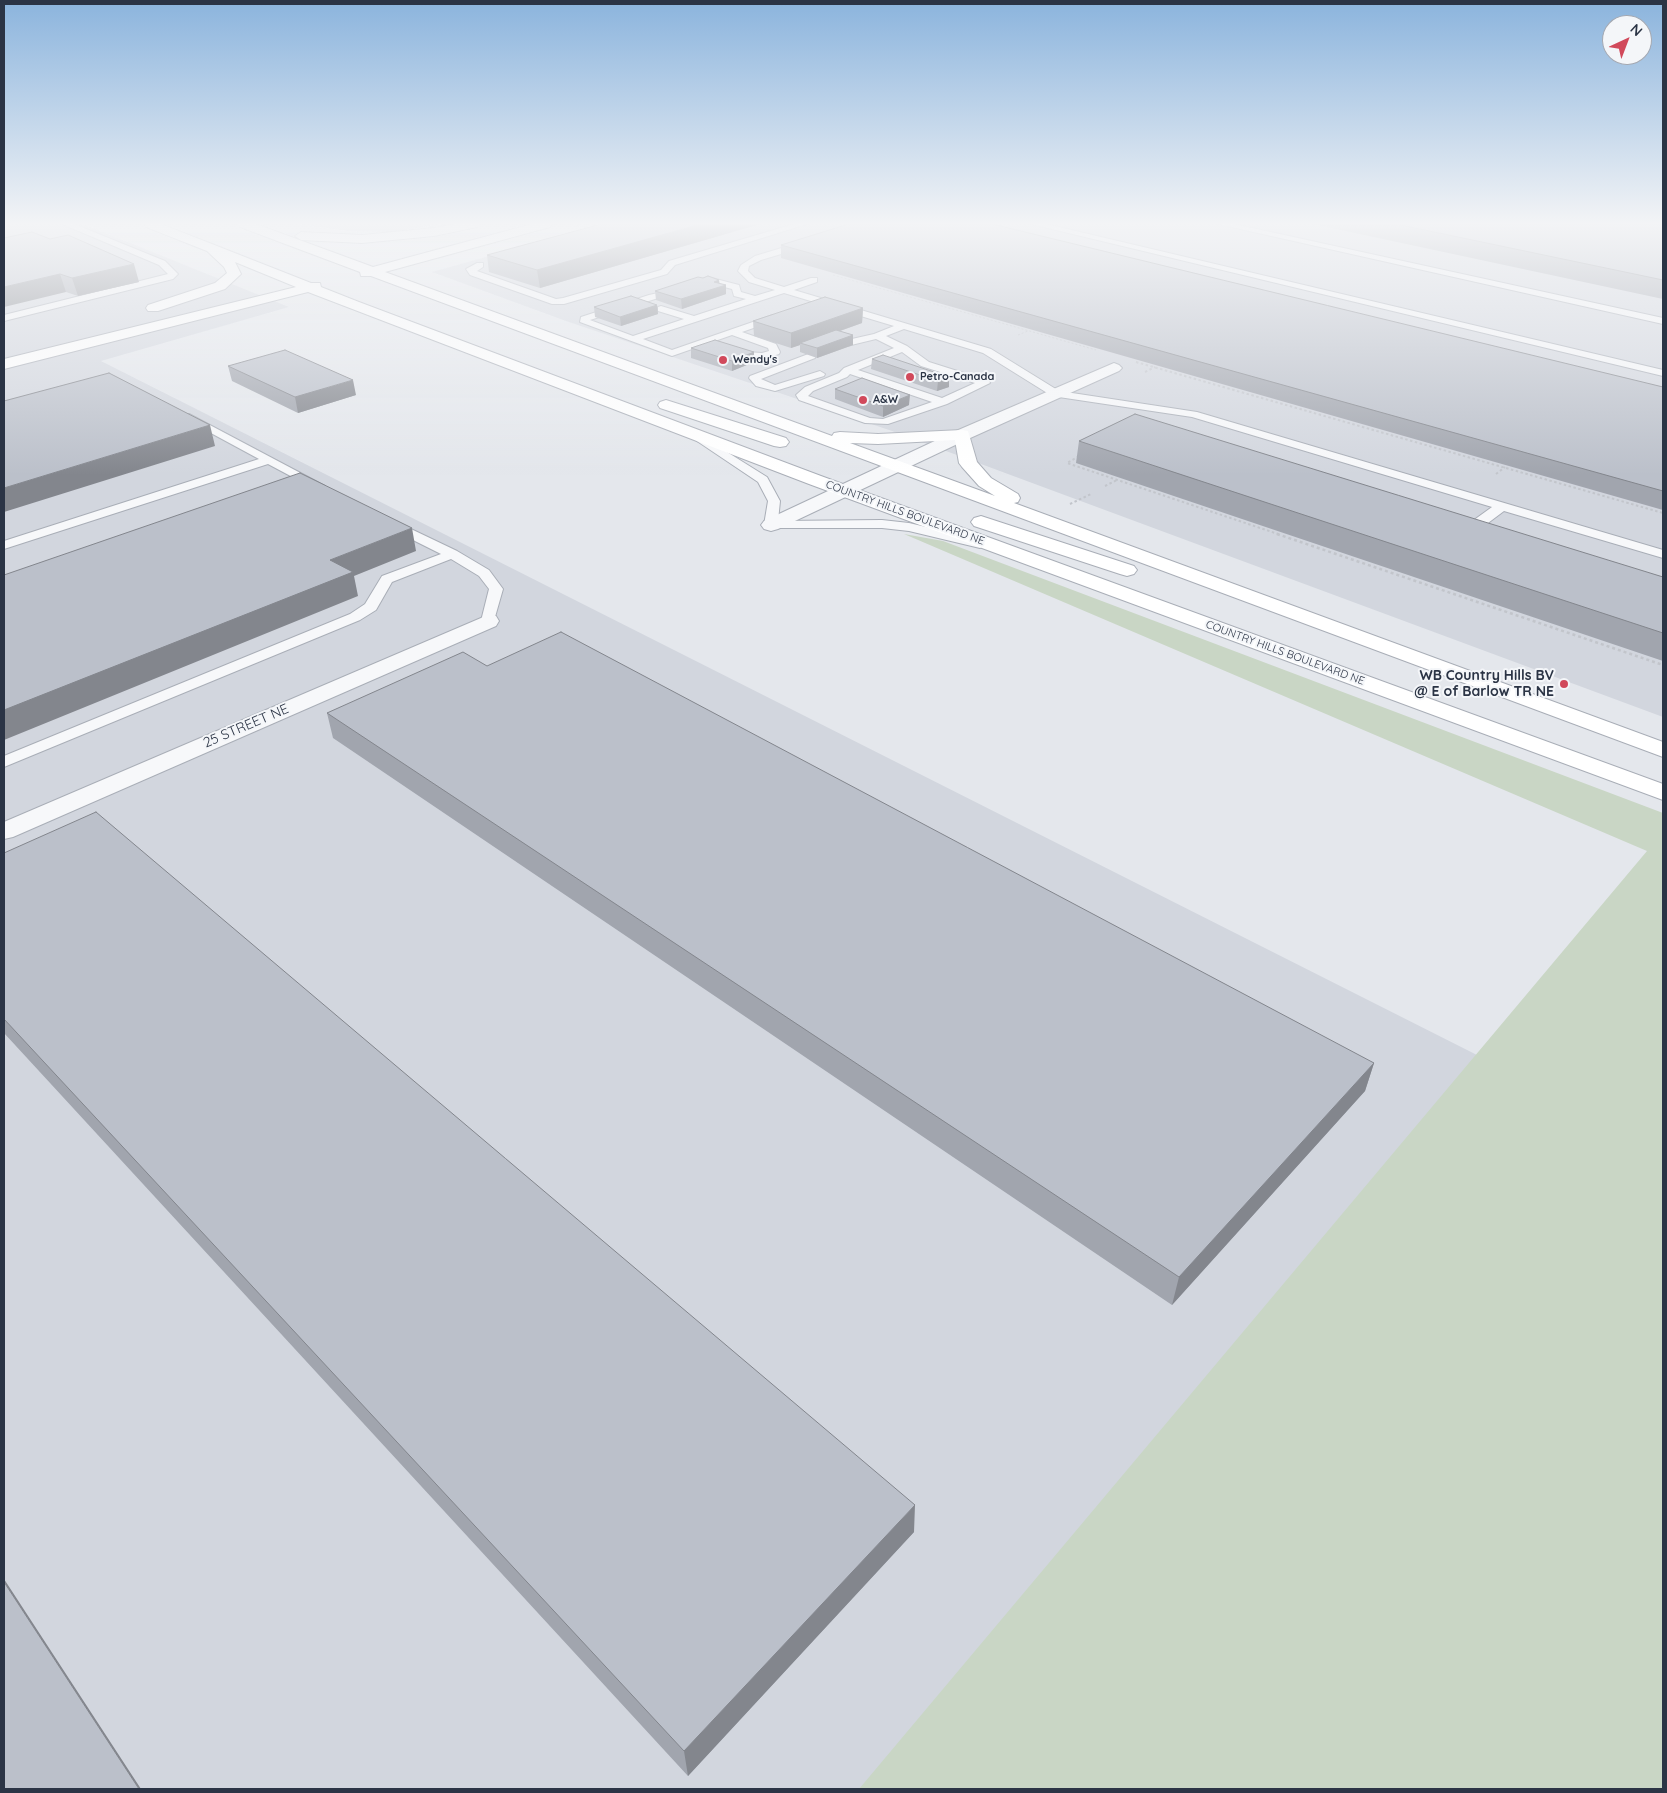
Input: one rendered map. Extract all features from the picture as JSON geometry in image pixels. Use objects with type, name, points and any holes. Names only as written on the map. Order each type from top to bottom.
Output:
[{"type":"main road","points":[[135,312],[153,308]]},
{"type":"main road","points":[[82,344],[139,322],[194,308]]},
{"type":"main road","points":[[4,364],[158,326],[216,308]]},
{"type":"main road","points":[[158,326],[189,324],[268,308]]},
{"type":"main road","name":"COUNTRY HILLS BOULEVARD NE","points":[[361,308],[1002,549],[1663,793]]},
{"type":"main road","name":"COUNTRY HILLS BOULEVARD NE","points":[[467,308],[896,466],[1061,516],[1401,653],[1663,750]]},
{"type":"main road","points":[[460,319],[516,336],[568,346]]},
{"type":"main road","points":[[485,355],[544,364],[628,392]]},
{"type":"main road","points":[[656,401],[795,447]]},
{"type":"main road","points":[[814,435],[878,439],[962,435],[968,463],[985,482],[1061,516]]},
{"type":"main road","points":[[823,456],[856,465],[896,466]]},
{"type":"main road","points":[[844,490],[876,491],[898,495],[1291,625],[1401,653]]},
{"type":"street","points":[[771,524],[962,435],[1121,364]]},
{"type":"street","name":"25 STREET NE","points":[[4,831],[488,621]]},
{"type":"lane","points":[[4,318],[47,308]]},
{"type":"lane","points":[[619,308],[584,319],[585,322],[672,353],[784,315]]},
{"type":"lane","points":[[634,339],[730,308]]},
{"type":"lane","points":[[801,309],[805,308]]},
{"type":"lane","points":[[842,308],[987,351],[1056,394],[1193,414],[1663,554]]},
{"type":"lane","points":[[1390,308],[1663,372]]},
{"type":"lane","points":[[1602,308],[1663,321]]},
{"type":"lane","points":[[661,309],[694,320]]},
{"type":"lane","points":[[847,343],[877,336],[903,326]]},
{"type":"lane","points":[[704,342],[745,355],[763,356],[776,352],[772,346],[732,332]]},
{"type":"lane","points":[[848,370],[843,375],[809,389],[802,395],[803,398],[869,421],[884,422],[943,402],[984,383],[923,367],[903,348],[877,336]]},
{"type":"lane","points":[[955,351],[968,345]]},
{"type":"lane","points":[[811,356],[754,378],[760,384],[775,388],[821,374],[848,370],[903,348]]},
{"type":"lane","points":[[923,367],[940,357]]},
{"type":"lane","points":[[848,370],[899,383],[943,402]]},
{"type":"lane","points":[[175,410],[329,491]]},
{"type":"lane","points":[[692,433],[763,480],[774,501],[771,524],[882,524],[909,528],[1002,549]]},
{"type":"lane","points":[[4,545],[267,460]]},
{"type":"lane","points":[[1479,523],[1502,506]]},
{"type":"lane","points":[[381,518],[452,554],[484,574],[496,589],[488,621]]},
{"type":"lane","points":[[4,762],[356,617],[371,607],[387,579],[452,554]]},
{"type":"path","points":[[947,308],[1101,352]]},
{"type":"path","points":[[1018,335],[1028,331]]},
{"type":"path","points":[[1121,364],[1155,367],[1663,513]]},
{"type":"path","points":[[1145,372],[1155,367]]},
{"type":"path","points":[[1084,454],[1067,463],[1663,665]]},
{"type":"path","points":[[1496,474],[1505,468]]},
{"type":"path","points":[[1105,486],[1117,480]]},
{"type":"path","points":[[1061,516],[1091,494]]},
{"type":"shaded area","points":[[4,308],[287,308],[101,361],[1477,1055],[1663,1789],[4,1789]]},
{"type":"shaded area","points":[[530,308],[1663,308],[1663,717],[892,431]]},
{"type":"green space","points":[[904,534],[943,541],[1663,813],[1663,1789],[859,1789],[1647,851]]},
{"type":"building","points":[[596,308],[649,308],[620,317]]},
{"type":"building","points":[[793,308],[863,308],[791,333],[753,321]]},
{"type":"building","points":[[1006,308],[1336,308],[1663,387],[1663,491]]},
{"type":"building","points":[[836,330],[853,335],[817,348],[800,343]]},
{"type":"building","points":[[715,340],[754,352],[732,361],[691,348]]},
{"type":"building","points":[[285,350],[353,380],[295,397],[228,366]]},
{"type":"building","points":[[883,355],[949,377],[938,381],[872,359]]},
{"type":"building","points":[[109,373],[210,425],[4,488],[4,401]]},
{"type":"building","points":[[862,378],[910,395],[883,406],[835,389]]},
{"type":"building","points":[[1135,414],[1663,577],[1663,633],[1079,441]]},
{"type":"building","points":[[300,473],[412,528],[330,560],[353,572],[4,710],[4,575]]},
{"type":"building","points":[[561,632],[1374,1063],[1179,1277],[327,713],[463,652],[487,666]]},
{"type":"building","points":[[96,812],[915,1505],[684,1751],[4,1019],[4,853]]},
{"type":"building","points":[[4,1582],[139,1789],[4,1789]]},
{"type":"place","name":"Wendy's","points":[[723,360]]},
{"type":"place","name":"Petro-Canada","points":[[910,377]]},
{"type":"place","name":"A&W","points":[[863,400]]},
{"type":"place","name":"WB Country Hills BV @ E of Barlow TR NE","points":[[1564,684]]}]
